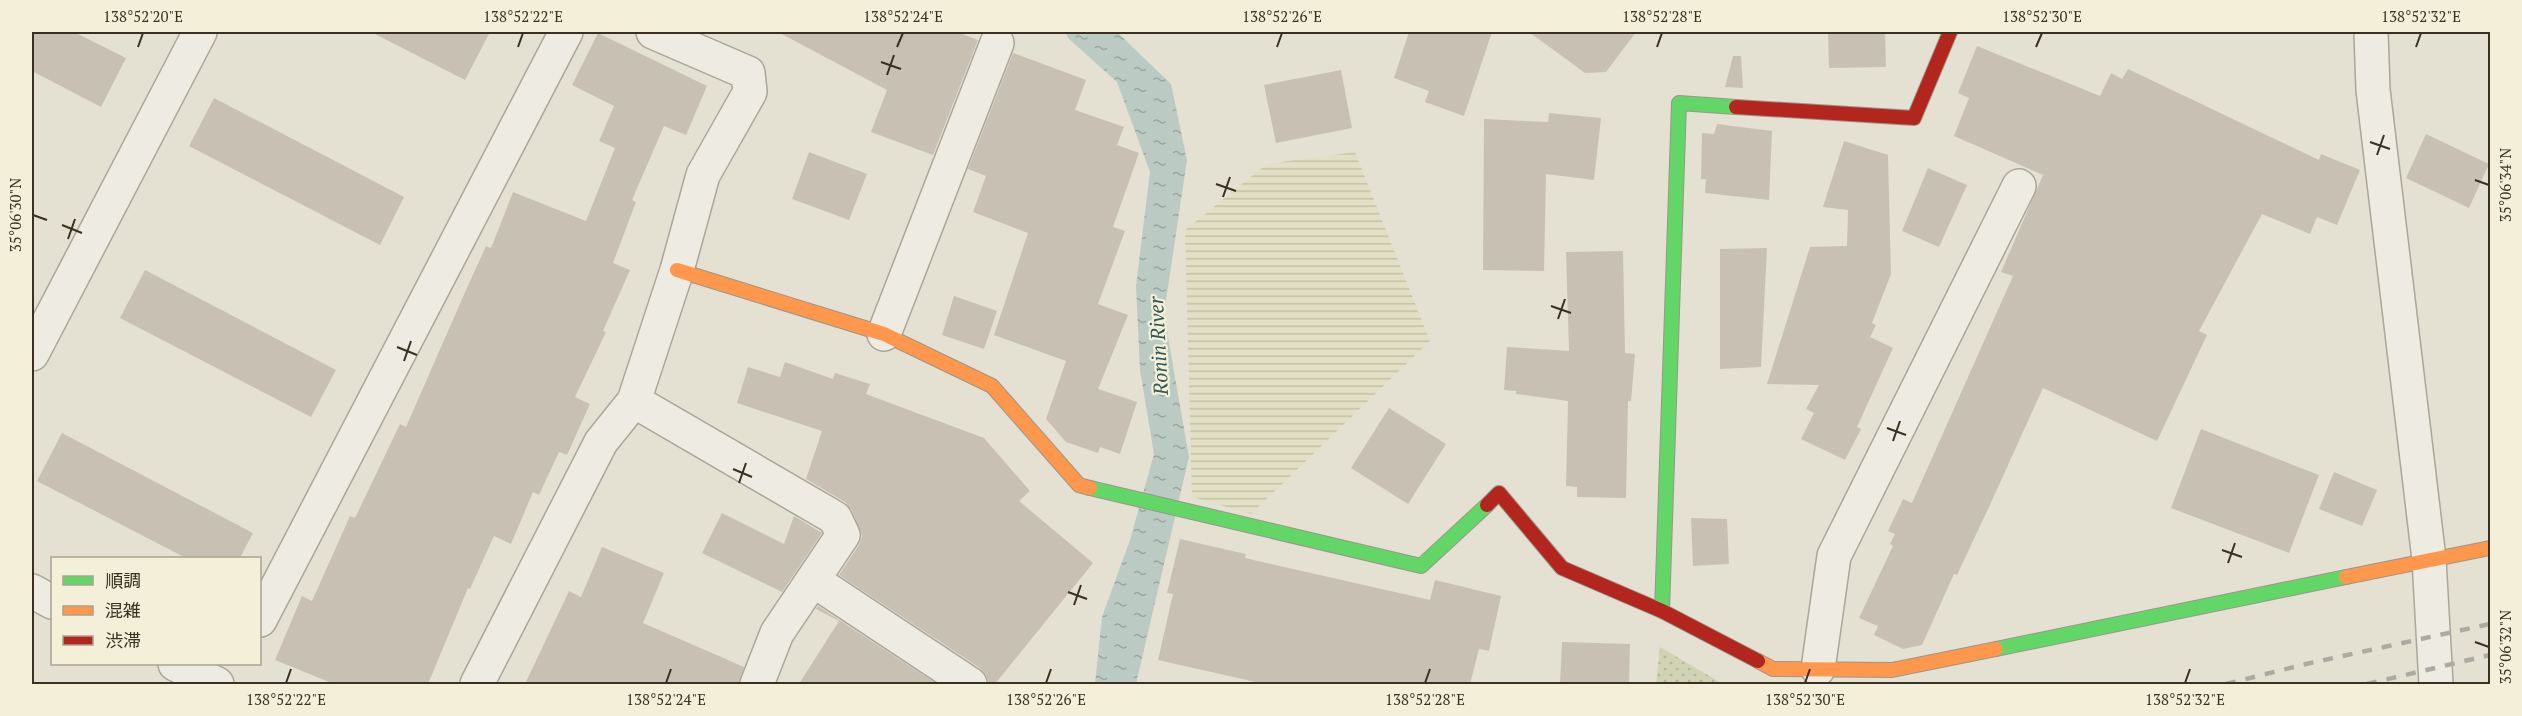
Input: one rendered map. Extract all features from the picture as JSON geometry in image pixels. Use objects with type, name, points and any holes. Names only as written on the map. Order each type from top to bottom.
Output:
[{"type":"street","points":[[32,354],[200,32]]},
{"type":"street","points":[[261,618],[566,32]]},
{"type":"street","points":[[477,684],[601,442],[634,401],[677,270],[703,175],[750,92],[748,73],[653,32]]},
{"type":"street","points":[[1662,611],[1679,102],[1914,118],[1950,32]]},
{"type":"street","points":[[2371,32],[2373,90],[2429,559],[2436,684]]},
{"type":"street","points":[[884,334],[997,43]]},
{"type":"street","points":[[1818,669],[1834,556],[2019,186]]},
{"type":"street","points":[[677,270],[884,334],[992,386],[1079,485],[1421,566],[1499,493],[1562,568],[1662,611],[1773,669],[1892,670],[2041,642],[2490,548]]},
{"type":"street","points":[[634,401],[835,518],[843,535],[777,633],[757,684]]},
{"type":"street","points":[[813,580],[970,684]]},
{"type":"street","points":[[32,591],[51,601]]},
{"type":"street","points":[[179,665],[217,684]]},
{"type":"street","points":[[226,684],[236,665]]},
{"type":"shaded area","points":[[1355,152],[1430,341],[1251,514],[1192,497],[1185,230],[1267,164]]},
{"type":"green space","points":[[1660,647],[1723,684],[1656,684]]},
{"type":"water","name":"Ronin River","points":[[1065,32],[1117,32],[1171,84],[1187,160],[1164,314],[1189,457],[1136,684],[1095,684],[1102,617],[1130,540],[1154,454],[1140,370],[1136,286],[1150,172],[1117,82],[1069,39]]},
{"type":"building","points":[[32,32],[74,32],[126,58],[101,107],[32,71]]},
{"type":"building","points":[[371,32],[490,32],[465,80]]},
{"type":"building","points":[[778,32],[957,32],[978,40],[933,155],[871,132],[887,90]]},
{"type":"building","points":[[1409,32],[1492,32],[1464,116],[1425,102],[1429,91],[1394,78]]},
{"type":"building","points":[[1529,32],[1636,32],[1606,72],[1585,73]]},
{"type":"building","points":[[1828,32],[1885,32],[1886,67],[1829,68]]},
{"type":"building","points":[[598,33],[707,86],[686,135],[664,126],[632,200],[636,202],[613,263],[630,270],[603,331],[606,332],[575,397],[590,404],[567,455],[559,452],[539,495],[533,492],[511,544],[494,536],[470,589],[468,588],[428,684],[334,684],[275,660],[302,596],[312,601],[350,516],[355,518],[400,424],[406,427],[486,246],[491,248],[513,192],[586,221],[615,148],[599,141],[614,106],[572,85]]},
{"type":"building","points":[[1977,46],[2100,96],[2111,73],[2122,79],[2128,69],[2319,160],[2321,154],[2360,170],[2337,225],[2317,217],[2310,234],[2262,214],[2199,331],[2207,335],[2157,441],[2043,388],[1957,575],[1954,574],[1922,645],[1903,649],[1874,635],[1878,626],[1859,618],[1893,546],[1890,544],[1895,534],[1888,531],[1903,499],[1912,503],[2013,276],[2001,272],[2043,175],[1954,136],[1969,98],[1958,93]]},
{"type":"building","points":[[1013,53],[1086,80],[1075,110],[1124,127],[1117,145],[1139,153],[1113,227],[1125,231],[1098,304],[1128,315],[1098,389],[1137,402],[1120,454],[1100,447],[1098,453],[1066,442],[1046,419],[1066,361],[994,335],[1028,233],[973,212],[986,176],[968,169]]},
{"type":"building","points":[[1733,56],[1741,56],[1743,88],[1725,87]]},
{"type":"building","points":[[1341,70],[1352,128],[1276,143],[1264,85]]},
{"type":"building","points":[[214,98],[404,197],[380,245],[189,146]]},
{"type":"building","points":[[1549,113],[1601,118],[1594,180],[1546,174],[1544,271],[1483,270],[1484,119],[1548,122]]},
{"type":"building","points":[[1717,124],[1772,131],[1769,200],[1705,193],[1706,179],[1701,179],[1702,133],[1714,134]]},
{"type":"building","points":[[2426,134],[2489,164],[2469,208],[2406,178]]},
{"type":"building","points":[[1844,141],[1888,155],[1891,274],[1872,323],[1876,325],[1870,337],[1893,348],[1857,427],[1861,429],[1845,460],[1801,439],[1814,413],[1806,409],[1819,385],[1767,384],[1810,247],[1847,246],[1848,210],[1823,207]]},
{"type":"building","points":[[809,152],[867,174],[849,220],[792,199]]},
{"type":"building","points":[[1928,168],[1967,185],[1939,247],[1902,231]]},
{"type":"building","points":[[1767,248],[1761,367],[1720,369],[1720,249]]},
{"type":"building","points":[[1623,251],[1625,353],[1635,354],[1631,401],[1628,401],[1626,498],[1577,497],[1577,487],[1566,486],[1568,401],[1516,394],[1516,391],[1504,390],[1507,347],[1569,351],[1566,252]]},
{"type":"building","points":[[145,270],[336,370],[311,417],[120,318]]},
{"type":"building","points":[[954,296],[997,311],[984,349],[942,335]]},
{"type":"building","points":[[785,362],[833,379],[835,373],[870,384],[866,394],[984,438],[1030,491],[1019,501],[1093,563],[995,684],[989,684],[980,668],[839,575],[859,545],[862,536],[852,510],[845,502],[806,479],[822,431],[737,403],[748,367],[780,377]]},
{"type":"building","points":[[1389,408],[1446,444],[1408,504],[1351,468]]},
{"type":"building","points":[[2201,429],[2319,475],[2289,553],[2171,508]]},
{"type":"building","points":[[62,433],[253,533],[241,557],[184,557],[37,481]]},
{"type":"building","points":[[2334,472],[2377,490],[2362,526],[2319,509]]},
{"type":"building","points":[[722,513],[784,544],[794,516],[822,533],[782,592],[702,553]]},
{"type":"building","points":[[1691,518],[1727,519],[1729,564],[1693,566]]},
{"type":"building","points":[[1180,539],[1246,554],[1245,558],[1430,600],[1435,580],[1501,596],[1489,651],[1479,649],[1470,684],[1264,684],[1158,660],[1173,594],[1167,593]]},
{"type":"building","points":[[602,547],[664,573],[643,623],[744,667],[739,684],[525,684],[569,591],[581,597]]},
{"type":"building","points":[[818,606],[937,684],[799,684],[839,621],[816,609]]},
{"type":"building","points":[[1562,642],[1630,644],[1629,684],[1560,684]]},
{"type":"railway","points":[[2226,684],[2490,624]]},
{"type":"railway","points":[[2367,684],[2490,655]]},
{"type":"traffic: fast","points":[[1662,611],[1679,103],[1736,107]]},
{"type":"traffic: fast","points":[[1090,488],[1421,566],[1487,505]]},
{"type":"traffic: fast","points":[[1996,649],[2346,577]]},
{"type":"traffic: slow","points":[[677,270],[884,334],[992,386],[1079,485],[1090,488]]},
{"type":"traffic: slow","points":[[2346,577],[2490,548]]},
{"type":"traffic: slow","points":[[1758,661],[1773,669],[1892,670],[1996,649]]},
{"type":"traffic: jam","points":[[1736,107],[1914,118],[1950,32]]},
{"type":"traffic: jam","points":[[1487,505],[1499,493],[1562,568],[1662,611],[1758,661]]}]
